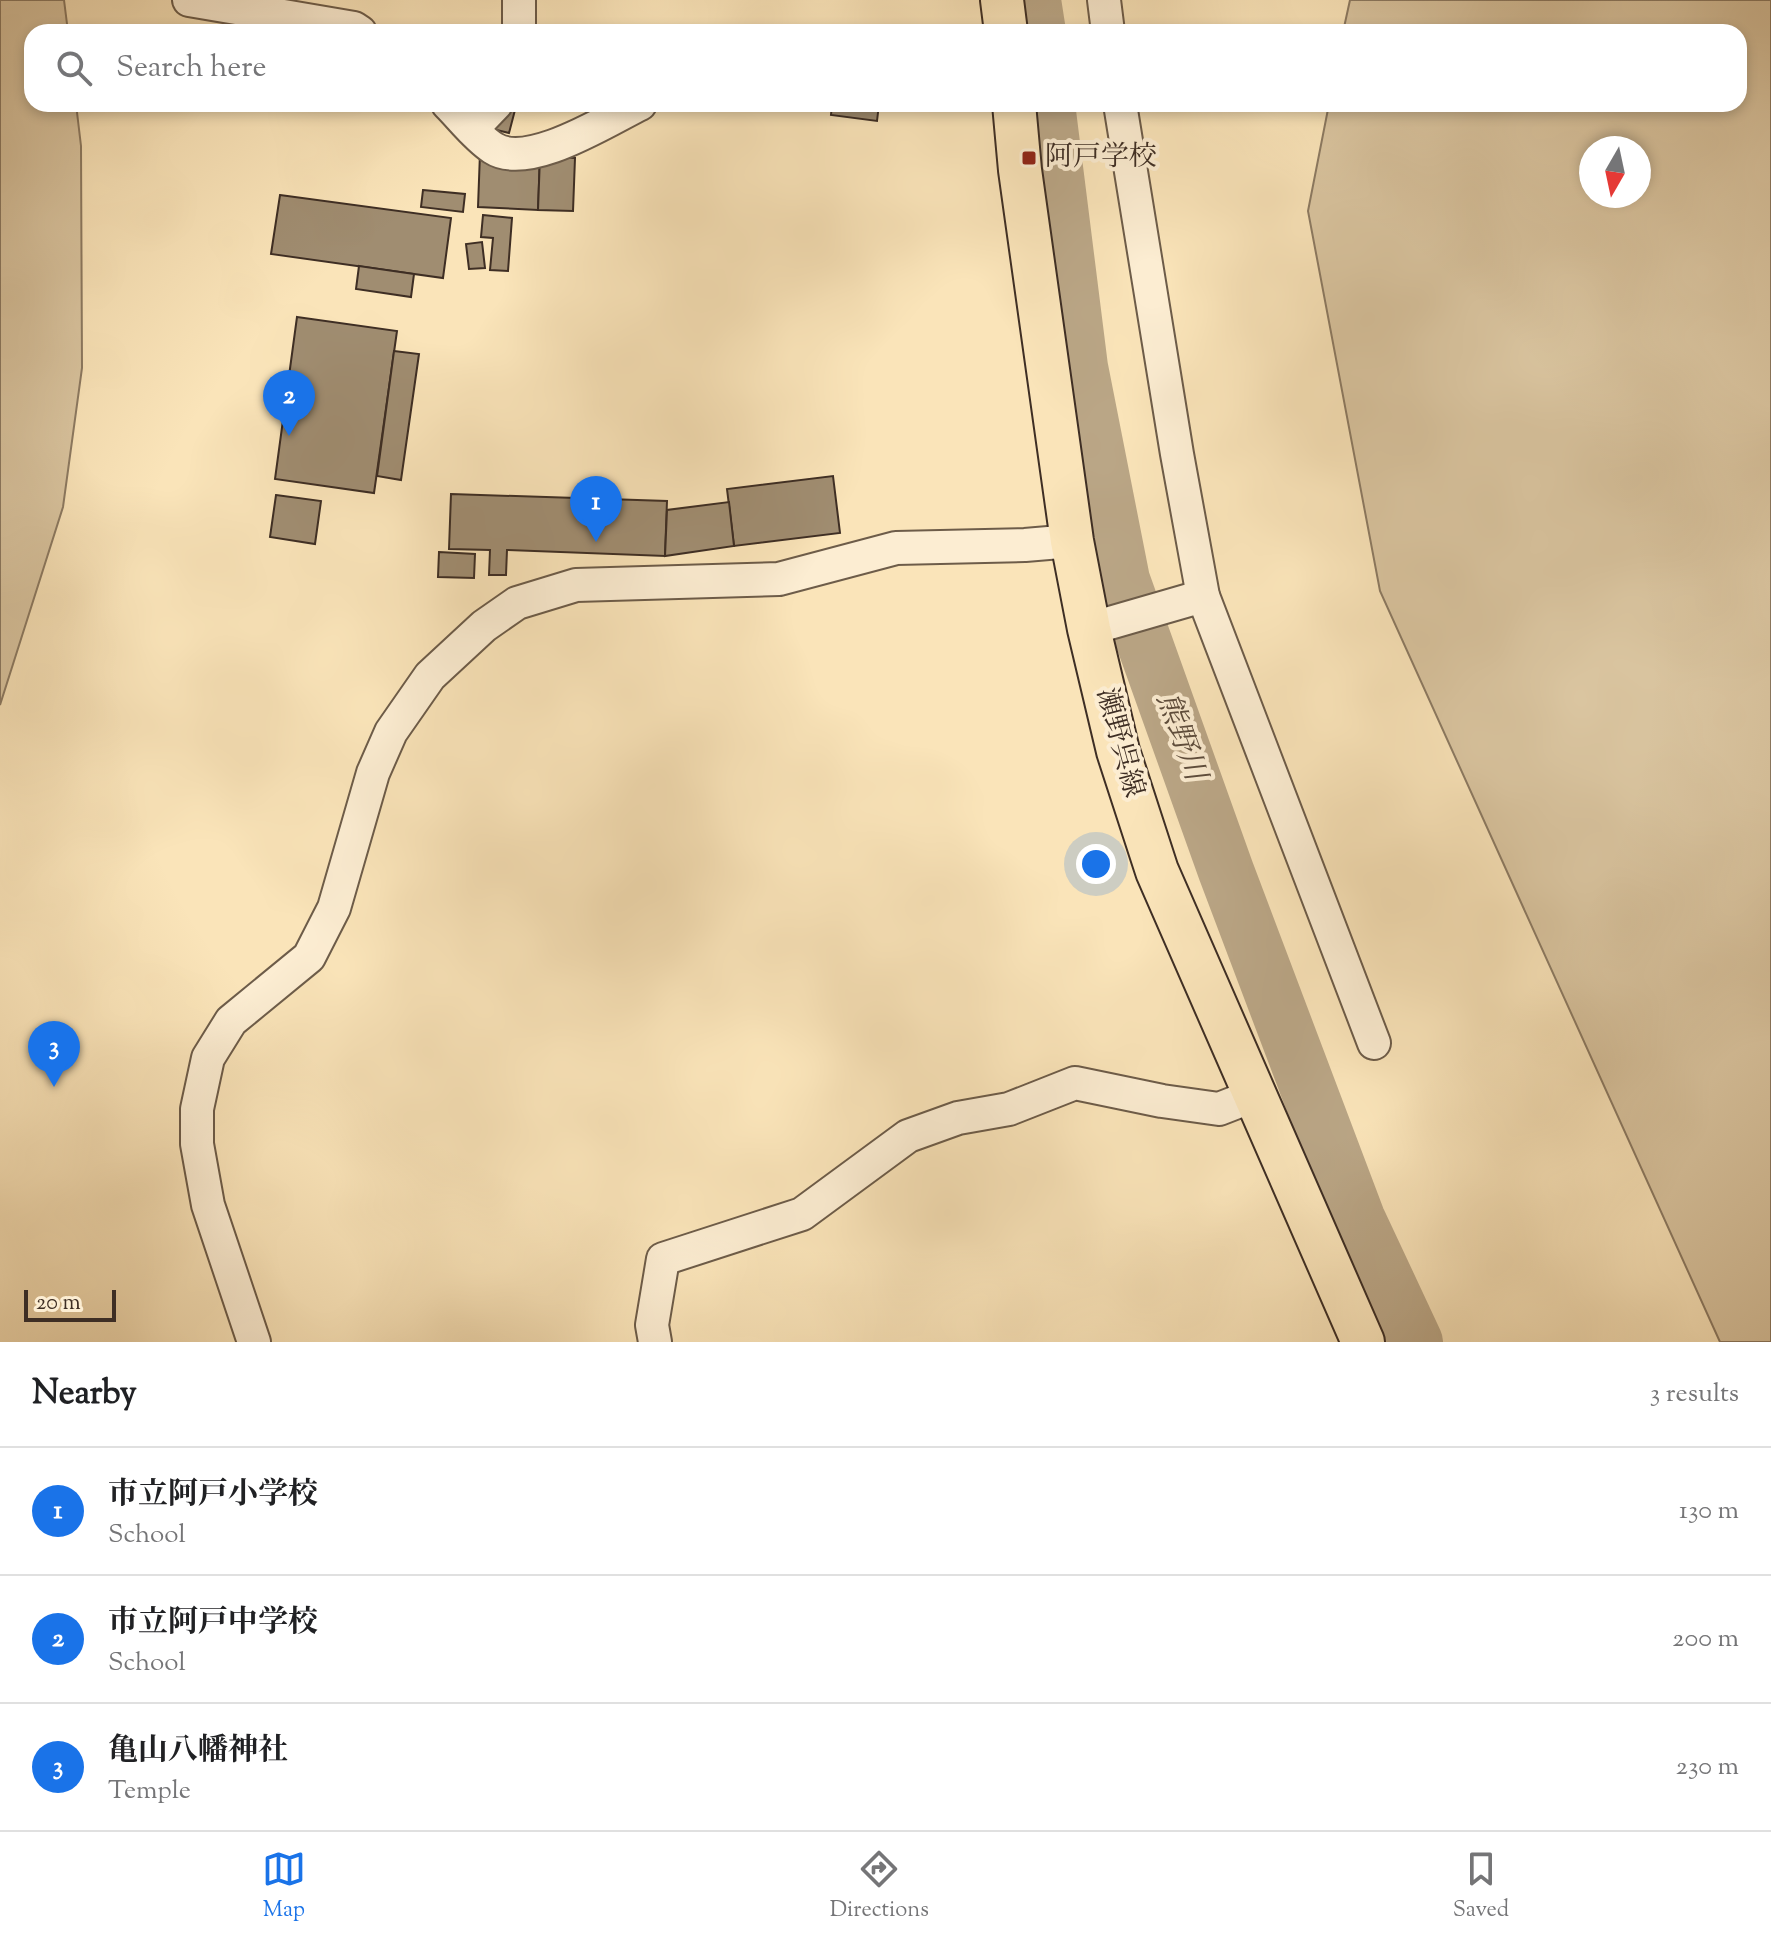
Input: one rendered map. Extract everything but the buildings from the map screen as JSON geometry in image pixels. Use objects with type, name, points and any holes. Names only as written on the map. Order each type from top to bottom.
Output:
[{"type":"main road","points":[[1002,0],[1005,24]]},
{"type":"main road","name":"瀬野呉線","points":[[1015,112],[1020,170],[1072,541],[1102,626],[1118,751],[1157,871],[1363,1342]]},
{"type":"street","points":[[189,0],[330,24]]},
{"type":"street","points":[[519,0],[519,24]]},
{"type":"street","points":[[1104,0],[1107,24]]},
{"type":"street","points":[[456,112],[495,150],[524,155],[567,141],[624,112]]},
{"type":"street","points":[[472,129],[488,112]]},
{"type":"street","points":[[1121,112],[1199,597],[1374,1043]]},
{"type":"street","points":[[254,1342],[208,1205],[197,1144],[197,1109],[208,1058],[231,1021],[309,957],[334,908],[373,773],[391,732],[430,676],[484,626],[517,603],[576,585],[779,579],[896,548],[1072,541]]},
{"type":"street","points":[[1102,626],[1199,597]]},
{"type":"street","points":[[655,1342],[652,1325],[663,1259],[802,1214],[908,1136],[958,1118],[1009,1109],[1075,1083],[1219,1109],[1255,1095]]},
{"type":"shaded area","points":[[0,0],[64,0],[67,24],[24,24],[24,112],[77,112],[81,146],[82,368],[63,507],[0,705]]},
{"type":"shaded area","points":[[1350,0],[1771,0],[1771,1342],[1720,1342],[1380,591],[1308,211],[1327,112],[1747,112],[1747,24],[1345,24]]},
{"type":"waterway","name":"熊野川","points":[[1033,0],[1037,24]]},
{"type":"waterway","name":"熊野川","points":[[1048,112],[1080,367],[1122,580],[1226,871],[1357,1218],[1415,1342]]},
{"type":"place","name":"阿戸学校","points":[[1029,158]]},
{"type":"place","name":"市立阿戸中学校","points":[[289,436]]},
{"type":"place","name":"市立阿戸小学校","points":[[596,542]]},
{"type":"place","name":"亀山八幡神社","points":[[54,1087]]}]
